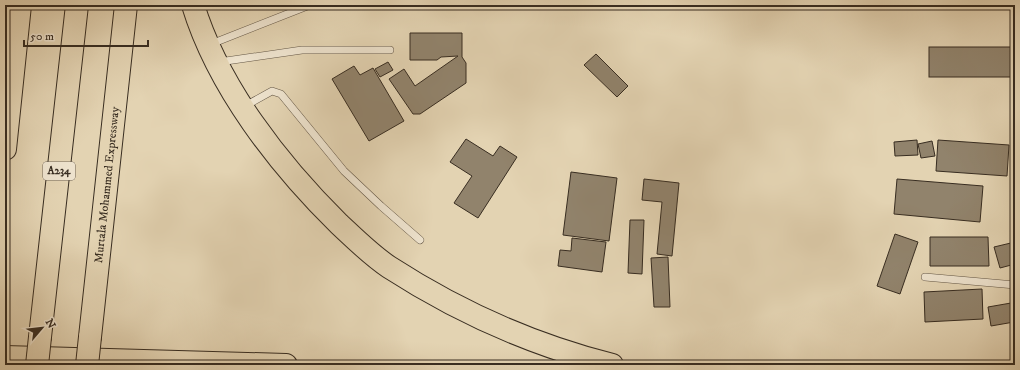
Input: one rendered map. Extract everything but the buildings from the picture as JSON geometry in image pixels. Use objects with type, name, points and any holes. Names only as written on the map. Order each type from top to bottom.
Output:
[{"type":"highway","points":[[5,149],[20,5]]},
{"type":"highway","name":"A234","points":[[38,365],[77,5]]},
{"type":"highway","name":"Murtala Mohammed Expressway","points":[[87,365],[126,5]]},
{"type":"highway","points":[[193,5],[213,53],[243,107],[278,159],[316,201],[350,234],[387,266],[433,294],[492,324],[556,348],[612,365]]},
{"type":"highway","points":[[5,357],[286,365]]},
{"type":"lane","points":[[213,53],[310,5]]},
{"type":"lane","points":[[213,53],[302,50],[390,50]]},
{"type":"lane","points":[[243,107],[272,92],[281,94],[344,171],[420,240]]},
{"type":"lane","points":[[925,277],[1015,285]]}]
